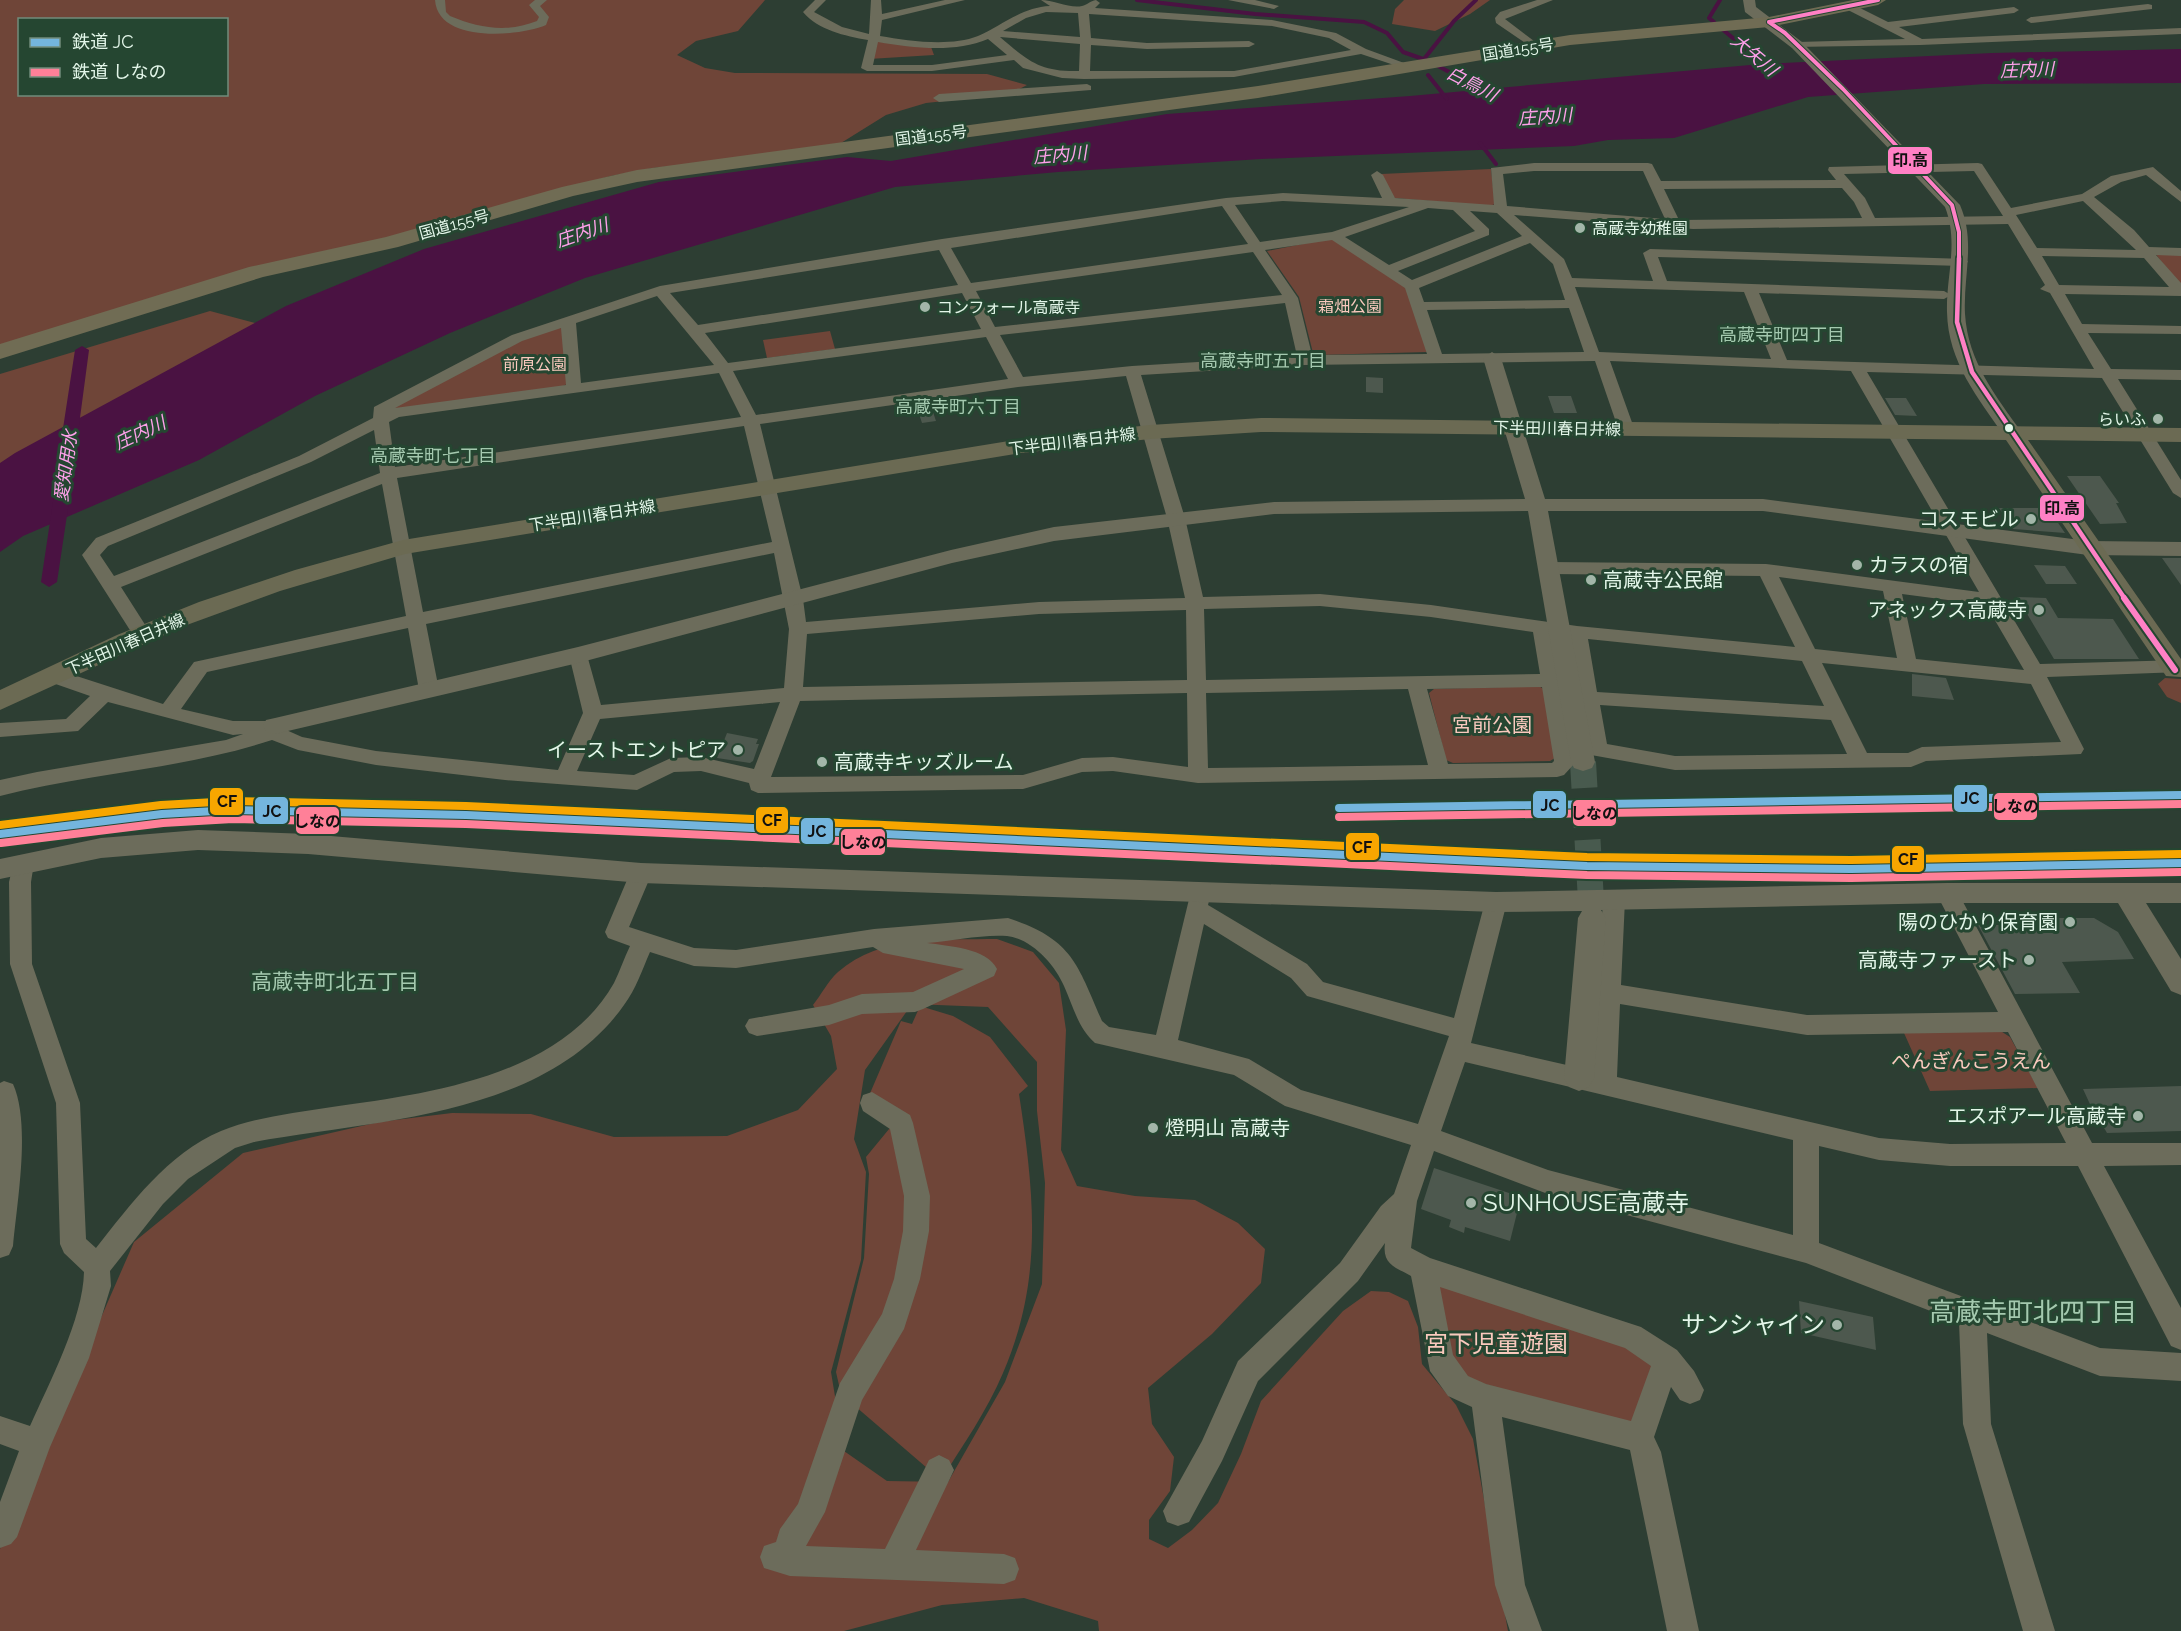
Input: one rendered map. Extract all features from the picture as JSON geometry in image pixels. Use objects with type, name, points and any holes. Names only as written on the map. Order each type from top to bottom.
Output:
[{"type":"highway","name":"国道155号","points":[[0,352],[257,272],[390,242],[568,191],[637,176],[816,150],[1071,119],[1603,36],[1777,27],[1864,2]]},
{"type":"main road","name":"下半田川春日井線","points":[[0,701],[142,634],[271,585],[403,547],[1021,446],[1150,432],[1261,425],[2181,435]]},
{"type":"main road","points":[[2012,433],[2088,548],[2175,667]]},
{"type":"street","points":[[440,0],[441,12],[446,18],[506,33],[531,28],[542,23],[544,17],[534,5],[542,0]]},
{"type":"street","points":[[821,0],[808,12],[809,15],[837,30],[907,44],[958,44],[1041,9],[1257,21],[1273,15],[1286,0]]},
{"type":"street","points":[[876,0],[877,18],[867,68],[932,68],[1014,57]]},
{"type":"street","points":[[877,18],[960,0]]},
{"type":"street","points":[[1046,0],[1067,9]]},
{"type":"street","points":[[1083,10],[1100,0]]},
{"type":"street","points":[[1233,0],[1332,35],[1362,51],[1409,67]]},
{"type":"street","points":[[1534,46],[1500,21],[1499,13],[1548,0]]},
{"type":"street","points":[[1749,0],[1750,9],[1777,27],[1797,45],[1952,205],[1960,220],[1963,234],[1956,306],[1961,348],[1972,372],[2012,433]]},
{"type":"street","points":[[1999,0],[2064,37]]},
{"type":"street","points":[[2031,20],[2152,9],[2136,0]]},
{"type":"street","points":[[1864,2],[1888,25],[1920,42]]},
{"type":"street","points":[[1083,10],[1086,41],[1084,75]]},
{"type":"street","points":[[1888,25],[2014,10]]},
{"type":"street","points":[[939,98],[1235,77],[1255,57],[1257,21]]},
{"type":"street","points":[[1797,45],[2181,31]]},
{"type":"street","points":[[988,33],[1255,57],[1362,51]]},
{"type":"street","points":[[988,33],[1027,66],[1062,75],[1234,74],[1255,57]]},
{"type":"street","points":[[1626,428],[1574,304],[1559,262],[1502,210],[1496,171],[1534,167],[1648,166],[1674,224]]},
{"type":"street","points":[[1870,222],[1860,201],[1834,170],[1978,167],[2033,252],[2050,289],[2107,374],[2181,493]]},
{"type":"street","points":[[1661,284],[1650,253],[1870,222],[1960,220],[2009,216],[2086,197],[2116,179],[2148,170],[2181,198]]},
{"type":"street","points":[[1377,175],[1390,201]]},
{"type":"street","points":[[1657,185],[1845,184]]},
{"type":"street","points":[[429,690],[388,474],[380,410],[517,338],[660,290],[942,243],[1226,202],[1283,197],[1390,201],[1674,224],[1730,240],[1836,258],[1961,262]]},
{"type":"street","points":[[2050,289],[2181,292],[2147,253],[2107,213],[2086,197]]},
{"type":"street","points":[[1226,202],[1291,298],[1305,360]]},
{"type":"street","points":[[695,330],[785,314],[1334,236],[1431,204]]},
{"type":"street","points":[[1387,271],[1484,232],[1457,206]]},
{"type":"street","points":[[1334,236],[1411,286],[1436,359]]},
{"type":"street","points":[[1411,286],[1532,237]]},
{"type":"street","points":[[942,243],[1018,382]]},
{"type":"street","points":[[2033,252],[2181,252]]},
{"type":"street","points":[[1836,258],[1855,291]]},
{"type":"street","points":[[1567,282],[1944,295]]},
{"type":"street","points":[[1749,287],[1781,364]]},
{"type":"street","points":[[660,290],[725,368],[741,393],[768,486],[794,599],[798,629],[793,694],[758,785],[1023,782],[1082,765],[1113,764],[1198,776],[1557,770],[1565,763],[1550,680],[1560,629]]},
{"type":"street","points":[[142,634],[91,555],[102,542],[305,459],[394,413],[990,332],[1291,298]]},
{"type":"street","points":[[1419,306],[1574,304]]},
{"type":"street","points":[[568,321],[574,388]]},
{"type":"street","points":[[2076,328],[2181,330]]},
{"type":"street","points":[[111,584],[402,470],[1018,382],[1132,371],[1305,360],[1597,356],[1972,372],[2181,375]]},
{"type":"street","points":[[1492,358],[1511,427],[1537,505],[1583,762]]},
{"type":"street","points":[[1560,629],[1589,698],[1598,750],[1675,763],[1861,761],[1911,759],[1922,754],[1956,752],[2074,749],[2036,674],[1857,368]]},
{"type":"street","points":[[1132,371],[1176,518],[1195,604],[1198,776]]},
{"type":"street","points":[[0,788],[49,777],[228,747],[274,729],[578,655],[951,557],[1054,534],[1176,518],[1274,508],[1763,505],[2088,548],[2181,549]]},
{"type":"street","points":[[168,712],[201,667],[416,620],[781,546]]},
{"type":"street","points":[[1549,568],[1766,570],[1992,600]]},
{"type":"street","points":[[1766,570],[1861,761]]},
{"type":"street","points":[[1891,587],[1908,664]]},
{"type":"street","points":[[798,629],[1039,608],[1320,600],[1431,611],[1560,629],[1908,664],[2036,674],[2175,667]]},
{"type":"street","points":[[564,778],[593,713],[578,655]]},
{"type":"street","points":[[54,676],[168,712],[233,728],[274,729],[298,743],[376,758],[564,778],[637,783],[671,765],[701,764],[759,778]]},
{"type":"street","points":[[593,713],[793,694],[1550,680]]},
{"type":"street","points":[[1416,683],[1440,772]]},
{"type":"street","points":[[0,730],[71,726],[105,693]]},
{"type":"street","points":[[1589,698],[1837,714]]},
{"type":"street","points":[[97,1267],[73,1244],[68,1103],[21,964],[20,882],[11,866],[101,848],[198,840],[308,844],[642,873],[1198,902],[1496,902],[1947,893],[2181,893]]},
{"type":"street","points":[[642,873],[616,932],[643,942],[694,957],[736,959],[782,954],[874,938],[1008,927],[1032,936],[1052,950],[1068,968],[1093,1027],[1103,1036],[1164,1047],[1240,1066],[1294,1098],[1401,1132],[1427,1137],[1548,1182],[1806,1251],[2100,1362],[2181,1367]]},
{"type":"street","points":[[1947,893],[2181,1336]]},
{"type":"street","points":[[2126,894],[2181,983]]},
{"type":"street","points":[[1592,1081],[1609,993],[1614,900]]},
{"type":"street","points":[[1198,902],[1205,913],[1299,970],[1315,989],[1460,1040],[1592,1081],[1879,1149],[1950,1155],[2181,1154]]},
{"type":"street","points":[[1164,1047],[1198,902]]},
{"type":"street","points":[[1496,902],[1460,1040],[1404,1201],[1397,1254],[1423,1269],[1631,1337],[1654,1349],[1667,1360],[1690,1390]]},
{"type":"street","points":[[1592,918],[1592,1081]]},
{"type":"street","points":[[757,1026],[829,1015],[862,1004],[890,1001],[911,1011],[986,969],[963,958],[876,942],[874,938]]},
{"type":"street","points":[[0,1533],[6,1526],[37,1443],[75,1358],[97,1286],[97,1267],[154,1197],[179,1171],[227,1140],[290,1123],[462,1096],[498,1085],[546,1061],[585,1034],[606,1011],[622,988],[643,942]]},
{"type":"street","points":[[1609,993],[1807,1025],[2016,1022]]},
{"type":"street","points":[[0,1094],[4,1092],[10,1122],[0,1246]]},
{"type":"street","points":[[872,1103],[901,1123],[913,1170],[917,1196],[916,1232],[909,1269],[894,1320],[850,1394],[810,1512],[791,1540],[783,1559],[1005,1569]]},
{"type":"street","points":[[1806,1133],[1806,1251]]},
{"type":"street","points":[[1178,1511],[1212,1451],[1248,1371],[1349,1272],[1390,1215],[1404,1201]]},
{"type":"street","points":[[1423,1269],[1440,1361],[1458,1386],[1485,1398],[1639,1438]]},
{"type":"street","points":[[1972,1315],[1977,1424],[2039,1631]]},
{"type":"street","points":[[1667,1360],[1639,1438],[1646,1452],[1683,1631]]},
{"type":"street","points":[[1485,1398],[1510,1585],[1526,1631]]},
{"type":"street","points":[[0,1430],[37,1443]]},
{"type":"street","points":[[894,1564],[939,1470]]},
{"type":"green space","points":[[0,0],[765,0],[738,31],[696,41],[677,55],[705,68],[735,73],[987,74],[1027,85],[1010,94],[926,103],[886,115],[841,143],[811,152],[653,168],[611,176],[0,347]]},
{"type":"green space","points":[[1404,0],[1490,0],[1470,14],[1435,31],[1392,24],[1395,9]]},
{"type":"green space","points":[[874,38],[930,44],[934,55],[869,59]]},
{"type":"green space","points":[[1491,169],[1495,204],[1490,206],[1395,198],[1391,196],[1381,174]]},
{"type":"green space","name":"霜畑公園","points":[[1327,239],[1334,240],[1406,286],[1427,352],[1318,355],[1313,353],[1299,297],[1267,251]]},
{"type":"green space","points":[[2154,252],[2181,253],[2181,287]]},
{"type":"green space","points":[[210,311],[270,327],[0,510],[0,374]]},
{"type":"green space","name":"前原公園","points":[[558,327],[563,329],[567,384],[561,387],[395,410],[393,407],[519,341]]},
{"type":"green space","points":[[830,331],[835,349],[767,358],[763,340]]},
{"type":"green space","points":[[2165,678],[2181,679],[2181,703],[2167,697],[2158,684]]},
{"type":"green space","name":"宮前公園","points":[[1539,686],[1545,690],[1555,758],[1550,761],[1453,763],[1446,760],[1429,693],[1434,689]]},
{"type":"green space","points":[[997,939],[1033,952],[1059,983],[1066,1030],[1061,1150],[1077,1186],[1135,1196],[1195,1200],[1238,1223],[1265,1249],[1261,1283],[1212,1334],[1148,1388],[1152,1424],[1174,1457],[1170,1491],[1149,1520],[1149,1539],[1168,1548],[1192,1530],[1218,1503],[1241,1454],[1261,1401],[1343,1311],[1371,1291],[1389,1292],[1408,1301],[1418,1327],[1422,1364],[1456,1405],[1473,1439],[1508,1631],[1099,1631],[1098,1621],[1024,1598],[942,1605],[844,1631],[0,1631],[0,1549],[134,1242],[243,1153],[379,1122],[452,1113],[531,1114],[614,1137],[727,1136],[798,1110],[837,1069],[831,1036],[813,1005],[838,972],[855,960],[893,945],[935,940]],"holes":[[[912,1004],[988,1007],[1037,1062],[1037,1111],[1045,1183],[1042,1284],[1005,1382],[948,1482],[887,1481],[844,1451],[831,1372],[861,1260],[866,1172],[854,1139],[865,1070]]]},
{"type":"green space","points":[[920,1006],[953,1016],[990,1037],[1028,1086],[1019,1094],[1029,1166],[1031,1200],[1032,1235],[1025,1303],[1016,1338],[997,1387],[941,1480],[841,1394],[836,1372],[864,1258],[869,1174],[866,1157],[894,1123],[865,1105],[901,1021],[912,1024]]},
{"type":"green space","name":"ぺんぎんこうえん","points":[[1999,1030],[2010,1037],[2038,1088],[1930,1091],[1904,1033]]},
{"type":"green space","name":"宮下児童遊園","points":[[1437,1281],[1631,1343],[1662,1365],[1640,1429],[1467,1379],[1450,1361]]},
{"type":"water","name":"庄内川","points":[[2181,49],[2181,83],[1984,84],[1808,97],[1674,138],[1608,140],[1574,146],[1261,159],[1058,172],[895,187],[585,278],[450,333],[315,396],[199,460],[23,536],[0,552],[0,463],[15,453],[286,306],[424,249],[659,182],[847,157],[891,161],[1167,114],[1410,96],[1761,64],[1992,53]]},
{"type":"building","points":[[1366,377],[1383,378],[1383,393],[1366,392]]},
{"type":"building","points":[[1548,396],[1571,396],[1577,413],[1554,413]]},
{"type":"building","points":[[1885,398],[1906,398],[1917,416],[1895,415]]},
{"type":"building","points":[[930,403],[936,421],[922,423],[916,405]]},
{"type":"building","points":[[2067,476],[2100,476],[2119,503],[2116,503],[2127,523],[2100,524]]},
{"type":"building","name":"コスモビル","points":[[1999,508],[2048,508],[2065,533],[2013,529]]},
{"type":"building","points":[[2162,558],[2181,558],[2181,585]]},
{"type":"building","points":[[2034,565],[2065,566],[2077,584],[2046,584]]},
{"type":"building","points":[[2017,597],[2046,598],[2058,618],[2113,619],[2139,659],[2054,659]]},
{"type":"building","points":[[1912,674],[1946,678],[1954,700],[1912,696]]},
{"type":"building","name":"イーストエントピア","points":[[727,733],[758,739],[756,744],[759,744],[753,761],[750,763],[717,758]]},
{"type":"building","points":[[2018,918],[2094,918],[2118,932],[2134,959],[2062,962],[2080,993],[2015,994],[1978,925],[2016,925],[2015,923],[2021,923]]},
{"type":"building","name":"エスポアール高蔵寺","points":[[2181,1086],[2181,1131],[2107,1133],[2103,1126],[2100,1126],[2083,1089]]},
{"type":"building","name":"SUNHOUSE高蔵寺","points":[[1434,1168],[1521,1197],[1510,1241],[1465,1227],[1464,1233],[1449,1227],[1451,1220],[1421,1209]]},
{"type":"building","name":"サンシャイン","points":[[1799,1301],[1873,1317],[1876,1350],[1801,1333]]},
{"type":"waterway","points":[[1137,0],[1255,14],[1364,22],[1387,33],[1403,52],[1426,60],[1424,59],[1454,21],[1476,0]]},
{"type":"waterway","name":"大矢川","points":[[1714,22],[1709,18],[1720,0]]},
{"type":"waterway","name":"大矢川","points":[[1722,29],[1768,67]]},
{"type":"waterway","name":"白鳥川","points":[[1438,66],[1487,92]]},
{"type":"waterway","points":[[1428,75],[1447,99]]},
{"type":"waterway","points":[[1480,143],[1496,164]]},
{"type":"waterway","name":"愛知用水","points":[[68,448],[82,350]]},
{"type":"waterway","name":"愛知用水","points":[[49,582],[62,495]]},
{"type":"tunnel","points":[[1583,762],[1592,918]]},
{"type":"rail line","name":"JC","points":[[1339,808],[2181,795]]},
{"type":"rail line","name":"しなの","points":[[1339,817],[2181,804]]},
{"type":"rail line","name":"JC","points":[[0,834],[162,814],[233,810],[466,815],[1587,866],[1851,869],[2181,863]]},
{"type":"rail line","name":"しなの","points":[[1,843],[163,823],[233,819],[466,824],[1587,875],[1851,878],[2181,872]]},
{"type":"transit line","name":"印.高","points":[[1769,22],[1878,0]]},
{"type":"transit line","name":"印.高","points":[[1769,22],[1785,33],[1843,89],[1952,205],[1957,219],[1960,246],[1956,300],[1957,322],[1961,344],[1972,372],[2088,548],[2175,670]]},
{"type":"transit line","name":"CF","points":[[0,825],[161,805],[233,801],[466,806],[1587,857],[1851,860],[2181,854]]},
{"type":"place","name":"高蔵寺幼稚園","points":[[1580,228]]},
{"type":"place","name":"コンフォール高蔵寺","points":[[925,307]]},
{"type":"place","name":"らいふ","points":[[2158,419]]},
{"type":"place","name":"コスモビル","points":[[2031,519]]},
{"type":"place","name":"カラスの宿","points":[[1857,565]]},
{"type":"place","name":"高蔵寺公民館","points":[[1591,580]]},
{"type":"place","name":"アネックス高蔵寺","points":[[2039,610]]},
{"type":"place","name":"イーストエントピア","points":[[738,750]]},
{"type":"place","name":"高蔵寺キッズルーム","points":[[822,762]]},
{"type":"place","name":"陽のひかり保育園","points":[[2070,922]]},
{"type":"place","name":"高蔵寺ファースト","points":[[2029,960]]},
{"type":"place","name":"エスポアール高蔵寺","points":[[2138,1116]]},
{"type":"place","name":"燈明山 高蔵寺","points":[[1153,1128]]},
{"type":"place","name":"SUNHOUSE高蔵寺","points":[[1471,1203]]},
{"type":"place","name":"サンシャイン","points":[[1837,1325]]},
{"type":"district","name":"高蔵寺町四丁目","points":[[1782,335]]},
{"type":"district","name":"高蔵寺町五丁目","points":[[1263,361]]},
{"type":"district","name":"高蔵寺町六丁目","points":[[958,407]]},
{"type":"district","name":"高蔵寺町七丁目","points":[[433,456]]},
{"type":"district","name":"高蔵寺町北五丁目","points":[[335,982]]},
{"type":"district","name":"高蔵寺町北四丁目","points":[[2033,1312]]}]
